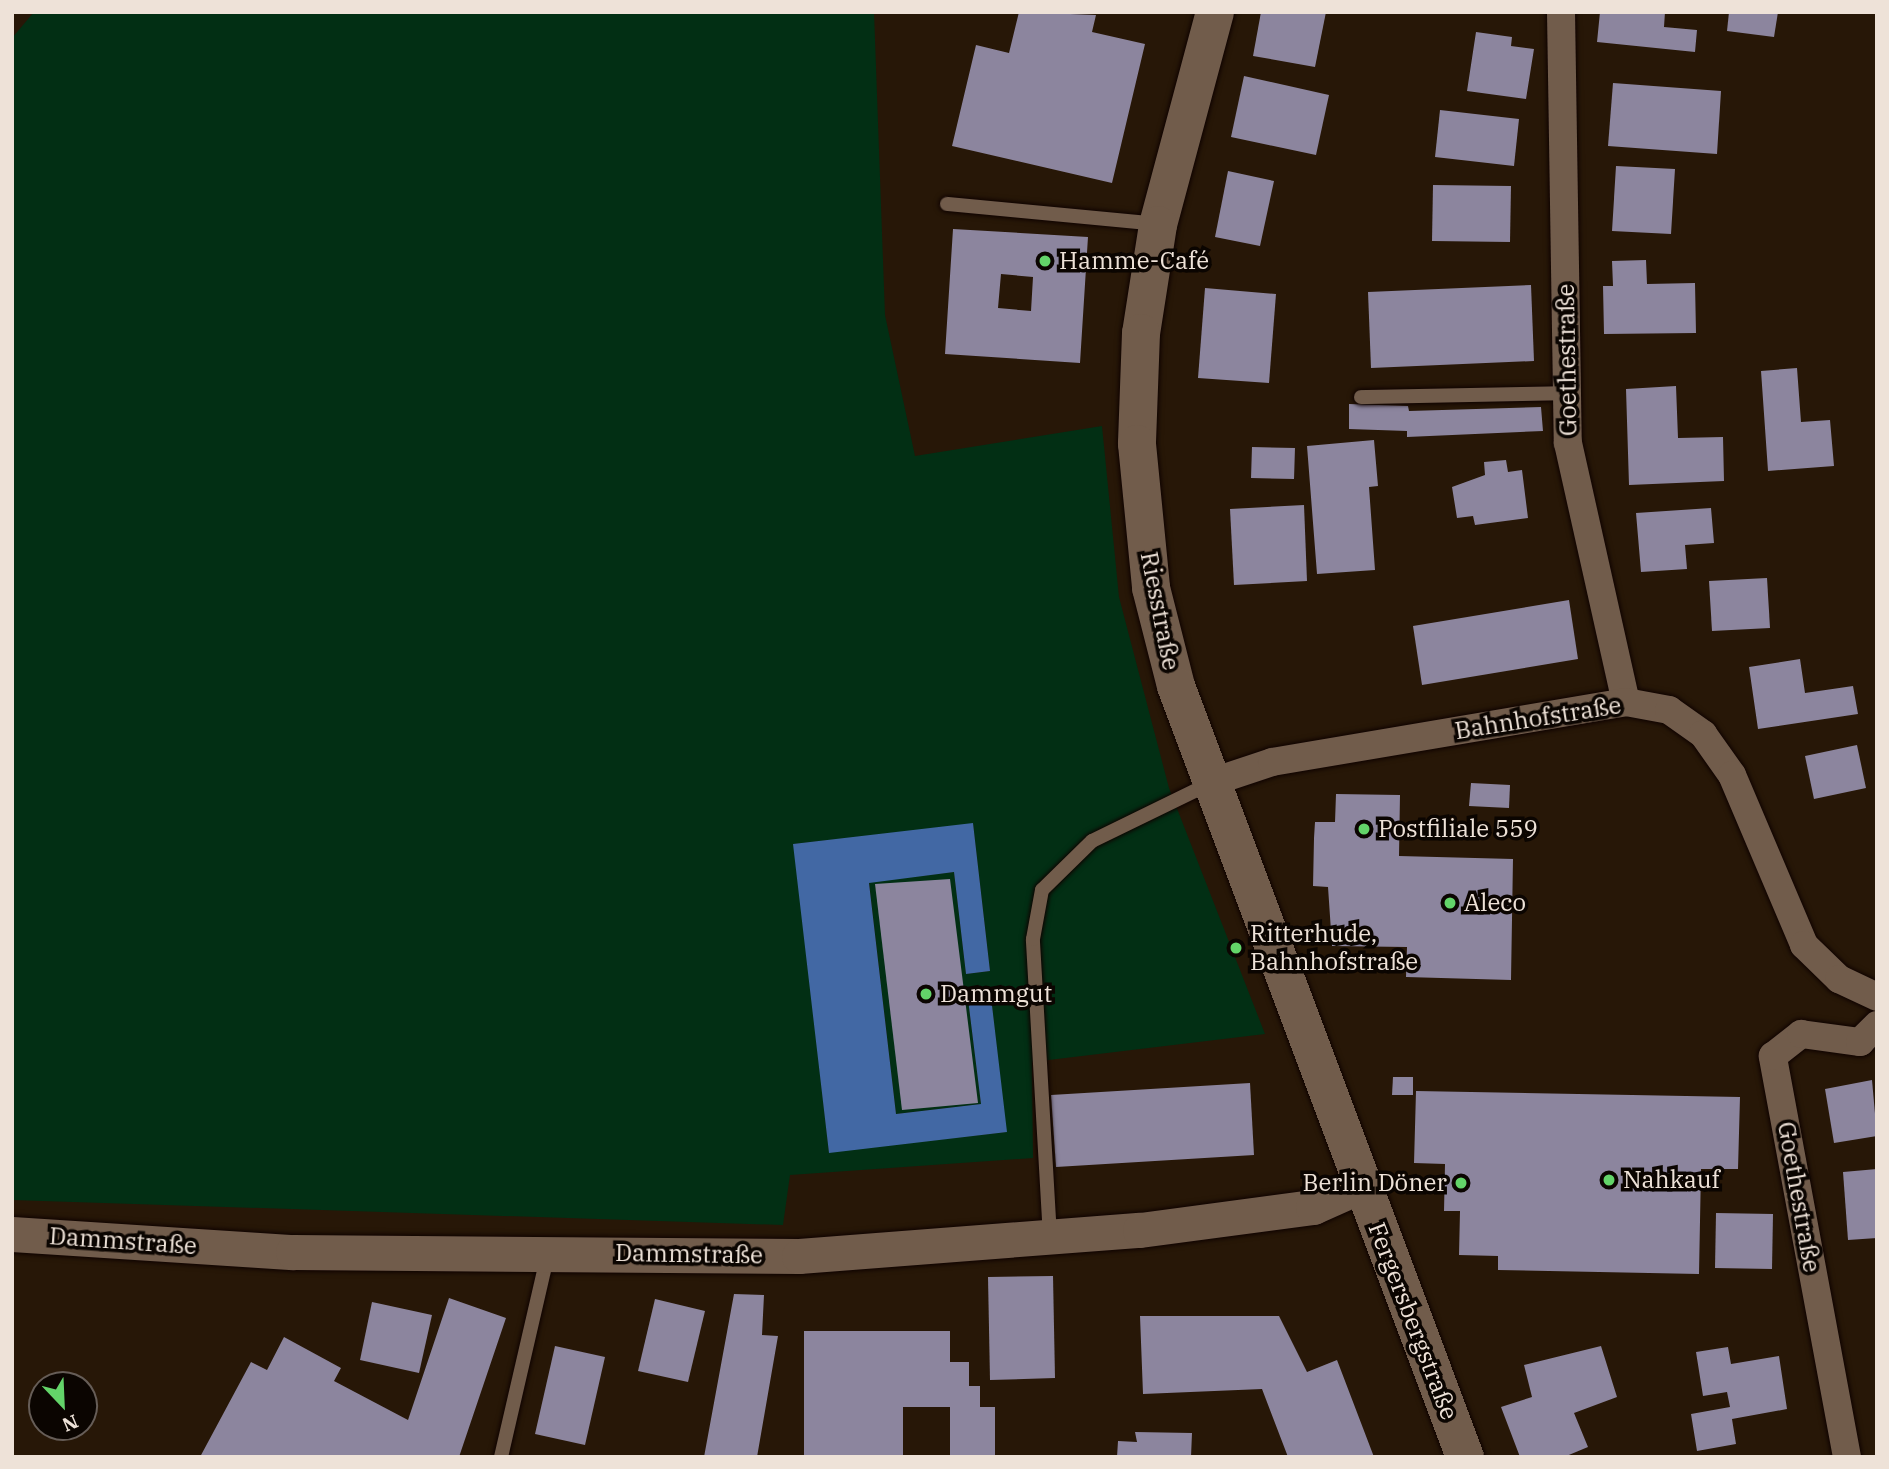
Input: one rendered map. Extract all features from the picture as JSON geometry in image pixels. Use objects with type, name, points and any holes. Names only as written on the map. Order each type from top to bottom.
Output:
[{"type":"main road","name":"Riesstraße","points":[[1215,12],[1158,225],[1141,333],[1137,444],[1150,588],[1175,686],[1360,1186]]},
{"type":"main road","name":"Fergersbergstraße","points":[[1360,1186],[1465,1457]]},
{"type":"street","name":"Goethestraße","points":[[1561,12],[1568,443],[1626,702]]},
{"type":"street","name":"Bahnhofstraße","points":[[1212,782],[1272,762],[1626,702],[1669,710],[1703,734],[1732,775],[1804,945],[1839,979],[1877,998]]},
{"type":"street","name":"Goethestraße","points":[[1847,1457],[1773,1056],[1801,1034],[1860,1042],[1877,1024]]},
{"type":"street","name":"Dammstraße","points":[[12,1234],[293,1252],[548,1251],[799,1256],[1050,1239],[1313,1208],[1360,1186]]},
{"type":"lane","points":[[947,204],[1158,225]]},
{"type":"lane","points":[[1361,397],[1567,393]]},
{"type":"lane","points":[[1050,1239],[1032,939],[1042,890],[1092,841],[1212,782]]},
{"type":"lane","points":[[501,1457],[548,1251]]},
{"type":"green space","points":[[34,12],[874,12],[885,315],[915,456],[1102,426],[1119,597],[1169,788],[1265,1034],[1032,1062],[1033,1158],[790,1175],[783,1225],[12,1200],[12,38]],"holes":[[[973,824],[990,971],[966,974],[954,872],[869,882],[896,1114],[981,1104],[968,1000],[991,997],[1006,1132],[829,1152],[794,844]]]},
{"type":"water","points":[[973,823],[990,971],[966,974],[954,872],[869,883],[896,1114],[981,1104],[968,999],[991,997],[1007,1132],[829,1153],[793,844]]},
{"type":"building","points":[[1019,12],[1096,15],[1092,32],[1145,44],[1112,183],[952,146],[976,45],[1009,53]]},
{"type":"building","points":[[1261,12],[1326,12],[1315,67],[1253,56]]},
{"type":"building","points":[[1600,12],[1665,12],[1664,27],[1697,30],[1695,52],[1597,42]]},
{"type":"building","points":[[1729,12],[1778,12],[1774,37],[1727,31]]},
{"type":"building","points":[[1476,32],[1512,37],[1511,46],[1534,49],[1526,99],[1467,91]]},
{"type":"building","points":[[1244,76],[1329,95],[1316,155],[1231,137]]},
{"type":"building","points":[[1613,83],[1721,91],[1717,154],[1608,146]]},
{"type":"building","points":[[1440,110],[1519,119],[1514,166],[1435,157]]},
{"type":"building","points":[[1616,166],[1675,169],[1671,234],[1612,231]]},
{"type":"building","points":[[1228,171],[1274,181],[1260,246],[1215,237]]},
{"type":"building","points":[[1433,185],[1511,186],[1510,242],[1432,241]]},
{"type":"building","points":[[953,229],[1088,237],[1080,363],[945,354]],"holes":[[[1001,274],[1033,277],[1031,311],[998,308]]]},
{"type":"building","points":[[1646,260],[1647,284],[1695,283],[1696,333],[1604,334],[1603,286],[1613,286],[1612,261]]},
{"type":"building","points":[[1531,285],[1534,361],[1371,368],[1368,292]]},
{"type":"building","points":[[1205,288],[1276,294],[1269,383],[1198,378]]},
{"type":"building","points":[[1797,368],[1801,422],[1830,420],[1834,466],[1768,471],[1761,371]]},
{"type":"building","points":[[1676,386],[1678,438],[1723,437],[1724,481],[1629,485],[1626,389]]},
{"type":"building","points":[[1349,404],[1408,406],[1409,411],[1541,407],[1543,431],[1407,437],[1407,431],[1349,429]]},
{"type":"building","points":[[1374,440],[1378,486],[1369,487],[1375,570],[1317,574],[1307,446]]},
{"type":"building","points":[[1252,447],[1295,448],[1294,479],[1251,478]]},
{"type":"building","points":[[1506,460],[1508,472],[1522,470],[1528,518],[1475,525],[1473,516],[1457,518],[1452,487],[1485,475],[1484,462]]},
{"type":"building","points":[[1304,505],[1307,581],[1234,585],[1230,509]]},
{"type":"building","points":[[1711,508],[1714,543],[1685,545],[1687,569],[1641,572],[1636,513]]},
{"type":"building","points":[[1767,578],[1770,628],[1712,631],[1709,581]]},
{"type":"building","points":[[1569,600],[1578,659],[1422,685],[1413,626]]},
{"type":"building","points":[[1800,659],[1805,693],[1853,686],[1858,714],[1758,729],[1749,667]]},
{"type":"building","points":[[1857,745],[1866,788],[1814,799],[1805,756]]},
{"type":"building","points":[[1471,783],[1510,785],[1509,808],[1469,806]]},
{"type":"building","points":[[1336,794],[1400,795],[1399,856],[1513,859],[1511,980],[1406,977],[1407,947],[1332,946],[1328,887],[1313,886],[1314,838],[1315,822],[1335,822]]},
{"type":"building","name":"Dammgut","points":[[950,879],[978,1103],[902,1110],[875,884]]},
{"type":"building","points":[[1393,1077],[1413,1077],[1413,1095],[1392,1095]]},
{"type":"building","points":[[1872,1080],[1877,1136],[1834,1143],[1825,1089]]},
{"type":"building","points":[[1250,1083],[1254,1155],[1056,1167],[1051,1095]]},
{"type":"building","points":[[1416,1091],[1740,1097],[1738,1169],[1701,1169],[1699,1274],[1498,1270],[1498,1256],[1459,1255],[1460,1211],[1444,1211],[1445,1164],[1414,1163]]},
{"type":"building","points":[[1877,1169],[1877,1238],[1848,1240],[1843,1172]]},
{"type":"building","points":[[1716,1213],[1773,1214],[1772,1269],[1715,1268]]},
{"type":"building","points":[[1053,1276],[1055,1378],[990,1380],[988,1277]]},
{"type":"building","points":[[734,1294],[764,1295],[762,1335],[778,1336],[757,1457],[704,1457]]},
{"type":"building","points":[[449,1298],[506,1318],[459,1457],[200,1457],[251,1362],[267,1370],[284,1337],[341,1368],[334,1381],[408,1420]]},
{"type":"building","points":[[655,1299],[705,1311],[688,1382],[638,1371]]},
{"type":"building","points":[[372,1302],[432,1315],[419,1373],[360,1360]]},
{"type":"building","points":[[1140,1316],[1279,1316],[1307,1372],[1337,1360],[1374,1457],[1288,1457],[1262,1389],[1143,1394]]},
{"type":"building","points":[[804,1331],[950,1331],[950,1362],[969,1362],[969,1386],[980,1386],[980,1407],[995,1407],[995,1457],[950,1457],[950,1407],[903,1407],[903,1457],[804,1457]]},
{"type":"building","points":[[555,1346],[605,1357],[585,1445],[535,1434]]},
{"type":"building","points":[[1601,1346],[1617,1397],[1574,1413],[1588,1447],[1564,1457],[1520,1457],[1501,1407],[1532,1397],[1524,1365]]},
{"type":"building","points":[[1728,1347],[1731,1364],[1779,1356],[1787,1409],[1732,1419],[1736,1444],[1697,1451],[1691,1414],[1730,1407],[1727,1392],[1703,1396],[1696,1352]]},
{"type":"building","points":[[1135,1432],[1192,1433],[1191,1457],[1117,1457],[1118,1441],[1137,1442]]},
{"type":"place","name":"Hamme-Café","points":[[1045,261]]},
{"type":"place","name":"Postfiliale 559","points":[[1364,829]]},
{"type":"place","name":"Aleco","points":[[1450,903]]},
{"type":"place","name":"Ritterhude, Bahnhofstraße","points":[[1236,948]]},
{"type":"place","name":"Dammgut","points":[[926,994]]},
{"type":"place","name":"Nahkauf","points":[[1609,1180]]},
{"type":"place","name":"Berlin Döner","points":[[1461,1183]]}]
